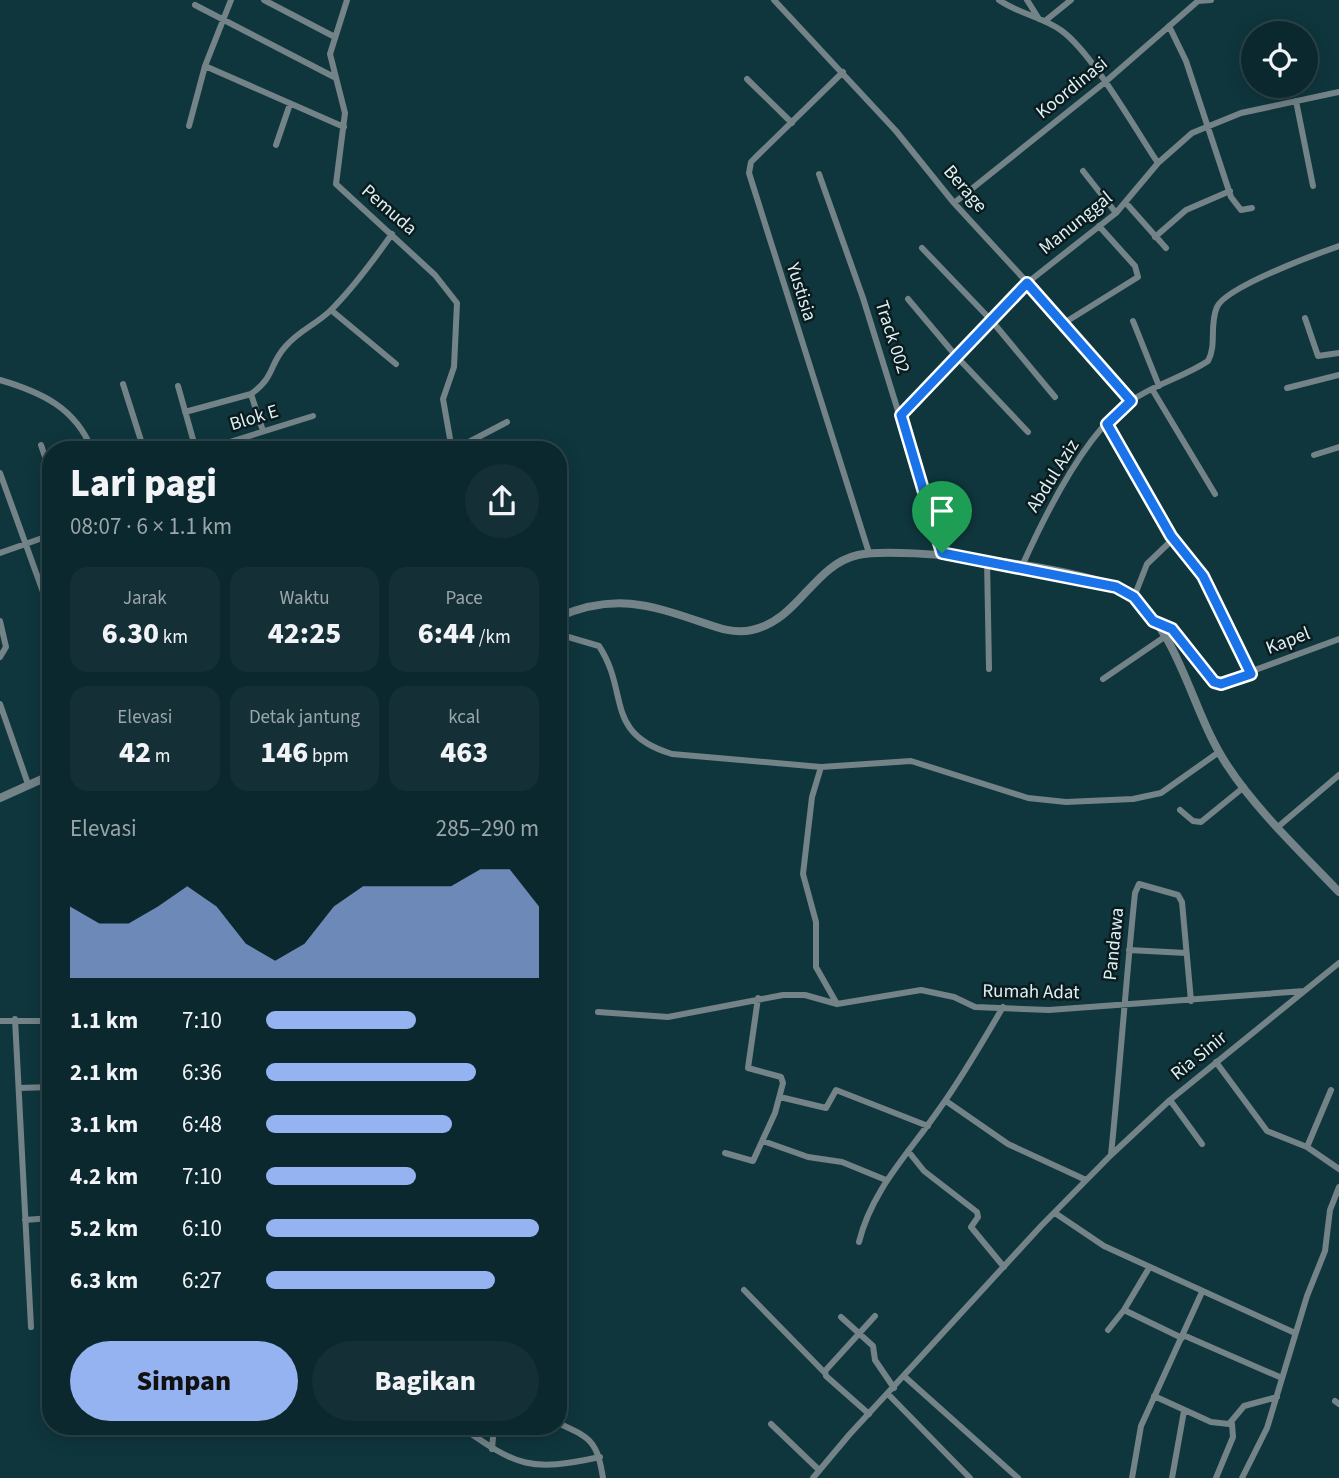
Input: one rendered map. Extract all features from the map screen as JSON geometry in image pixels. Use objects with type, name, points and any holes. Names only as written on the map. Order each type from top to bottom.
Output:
[{"type":"street","points":[[189,126],[205,66],[231,0]]},
{"type":"street","points":[[264,0],[333,36]]},
{"type":"street","name":"Pemuda","points":[[347,0],[333,36],[330,54],[344,107],[336,184],[444,284],[458,308],[454,367],[444,392],[443,412],[450,441]]},
{"type":"street","name":"Berage","points":[[774,0],[843,72],[954,202],[1131,401]]},
{"type":"street","points":[[999,0],[1024,15],[1042,20]]},
{"type":"street","points":[[1027,0],[1042,20],[1074,43],[1158,163]]},
{"type":"street","points":[[1042,20],[1071,0]]},
{"type":"street","name":"Koordinasi","points":[[954,202],[1104,83],[1197,1],[1211,0]]},
{"type":"street","points":[[195,5],[337,78]]},
{"type":"street","points":[[1169,26],[1183,53],[1230,191],[1241,210],[1252,208]]},
{"type":"street","points":[[205,66],[344,127]]},
{"type":"street","name":"Yustisia","points":[[843,72],[751,162],[750,181],[869,553]]},
{"type":"street","points":[[747,79],[792,123]]},
{"type":"street","name":"Manunggal","points":[[901,415],[1027,283],[1116,213],[1158,163],[1192,133],[1241,113],[1339,92]]},
{"type":"street","points":[[1296,101],[1313,186]]},
{"type":"street","points":[[276,145],[290,104]]},
{"type":"street","points":[[327,120],[337,118],[344,107]]},
{"type":"street","points":[[1083,171],[1116,213]]},
{"type":"street","name":"Track 002","points":[[819,174],[846,246],[901,415],[942,553]]},
{"type":"street","points":[[1155,237],[1186,210],[1230,191]]},
{"type":"street","points":[[1126,203],[1166,248]]},
{"type":"street","points":[[1064,323],[1138,276],[1135,266],[1098,226]]},
{"type":"street","points":[[185,412],[251,394],[270,377],[287,344],[331,310],[362,275],[392,234]]},
{"type":"street","name":"Abdul Aziz","points":[[1022,566],[1050,508],[1107,424],[1131,401],[1208,361],[1212,354],[1216,308],[1223,299],[1257,279],[1339,246]]},
{"type":"street","points":[[922,248],[991,320],[1055,397]]},
{"type":"street","points":[[908,299],[956,356],[1027,432]]},
{"type":"street","points":[[331,310],[396,364]]},
{"type":"street","points":[[1305,318],[1318,356],[1339,353]]},
{"type":"street","points":[[1133,321],[1159,386]]},
{"type":"street","points":[[1287,388],[1339,375]]},
{"type":"street","points":[[0,380],[44,396],[83,428],[88,441]]},
{"type":"street","points":[[123,384],[141,441]]},
{"type":"street","points":[[178,386],[193,441]]},
{"type":"street","points":[[1152,389],[1215,494]]},
{"type":"street","points":[[251,394],[263,431]]},
{"type":"street","name":"Blok E","points":[[232,441],[313,416]]},
{"type":"street","points":[[471,441],[507,422]]},
{"type":"street","points":[[1107,424],[1171,536],[1203,576],[1251,674]]},
{"type":"street","points":[[1314,455],[1339,447]]},
{"type":"street","points":[[0,473],[42,588]]},
{"type":"street","points":[[1134,597],[1147,564],[1170,545],[1171,536]]},
{"type":"street","points":[[0,553],[42,538]]},
{"type":"street","points":[[567,614],[591,605],[639,603],[723,630],[752,631],[788,612],[820,578],[844,560],[869,553],[942,553],[1108,583],[1134,597],[1153,621],[1219,752],[1244,788],[1338,889]]},
{"type":"street","points":[[987,560],[989,669]]},
{"type":"street","points":[[0,621],[6,647],[0,657]]},
{"type":"street","name":"Kapel","points":[[1153,621],[1172,629],[1217,684],[1251,674],[1339,639]]},
{"type":"street","points":[[567,637],[599,646],[619,692],[620,712],[631,731],[654,747],[672,754],[821,767],[911,761],[1028,798],[1059,803],[1133,799],[1161,793],[1219,752]]},
{"type":"street","points":[[1103,679],[1163,638]]},
{"type":"street","points":[[0,704],[28,784]]},
{"type":"street","points":[[821,767],[812,797],[803,874],[816,922],[816,967],[837,1004]]},
{"type":"street","points":[[1279,826],[1339,775]]},
{"type":"street","points":[[0,797],[42,779]]},
{"type":"street","points":[[1180,810],[1193,821],[1201,822],[1244,788]]},
{"type":"street","name":"Pandawa","points":[[1111,1155],[1119,1091],[1123,1007],[1138,885],[1143,883],[1178,895],[1185,913],[1186,953]]},
{"type":"street","points":[[1129,950],[1186,953],[1191,1001]]},
{"type":"street","name":"Ria Sinir","points":[[813,1478],[1004,1267],[1111,1155],[1170,1100],[1339,963]]},
{"type":"street","name":"Rumah Adat","points":[[598,1012],[668,1017],[758,998],[798,995],[837,1004],[928,990],[954,997],[975,1007],[1003,1006],[1049,1010],[1123,1007],[1304,991]]},
{"type":"street","points":[[724,1153],[751,1162],[763,1141],[780,1097],[781,1077],[748,1068],[758,998]]},
{"type":"street","points":[[859,1242],[868,1211],[886,1180],[946,1101],[1003,1006]]},
{"type":"street","points":[[15,1019],[31,1326]]},
{"type":"street","points":[[0,1021],[42,1020]]},
{"type":"street","points":[[1216,1062],[1262,1125],[1273,1134],[1307,1147],[1339,1169]]},
{"type":"street","points":[[19,1088],[42,1087]]},
{"type":"street","points":[[1307,1147],[1331,1090]]},
{"type":"street","points":[[780,1097],[826,1108],[833,1092],[839,1091],[928,1126]]},
{"type":"street","points":[[1170,1100],[1202,1144]]},
{"type":"street","points":[[946,1101],[1008,1144],[1086,1180]]},
{"type":"street","points":[[763,1141],[808,1157],[842,1162],[886,1180]]},
{"type":"street","points":[[908,1151],[925,1171],[977,1212],[978,1217],[971,1226],[1004,1267]]},
{"type":"street","points":[[1242,1478],[1267,1428],[1295,1333],[1325,1251],[1330,1210],[1339,1187]]},
{"type":"street","points":[[1055,1213],[1104,1246],[1295,1333]]},
{"type":"street","points":[[25,1220],[42,1219]]},
{"type":"street","points":[[1108,1330],[1124,1310],[1149,1268]]},
{"type":"street","points":[[744,1290],[869,1414]]},
{"type":"street","points":[[1132,1478],[1141,1426],[1202,1292]]},
{"type":"street","points":[[1124,1310],[1282,1378]]},
{"type":"street","points":[[825,1373],[875,1316]]},
{"type":"street","points":[[841,1317],[873,1346],[875,1360],[894,1388]]},
{"type":"street","points":[[905,1377],[1018,1478]]},
{"type":"street","points":[[888,1394],[970,1478]]},
{"type":"street","points":[[1154,1396],[1211,1422],[1232,1424]]},
{"type":"street","points":[[1216,1478],[1233,1437],[1232,1424],[1244,1406],[1277,1397]]},
{"type":"street","points":[[1172,1478],[1184,1411]]},
{"type":"street","points":[[771,1424],[819,1470]]},
{"type":"street","points":[[567,1428],[592,1440],[600,1457],[603,1478]]},
{"type":"street","points":[[473,1435],[492,1449],[526,1465],[566,1465],[600,1457]]},
{"type":"street","points":[[492,1449],[493,1435]]},
{"type":"route","points":[[1027,283],[1085,345],[1131,401],[1107,424],[1171,536],[1203,576],[1251,674],[1217,684],[1172,629],[1164,623],[1153,621],[1134,597],[1108,583],[942,553],[901,415],[1027,283]]}]
